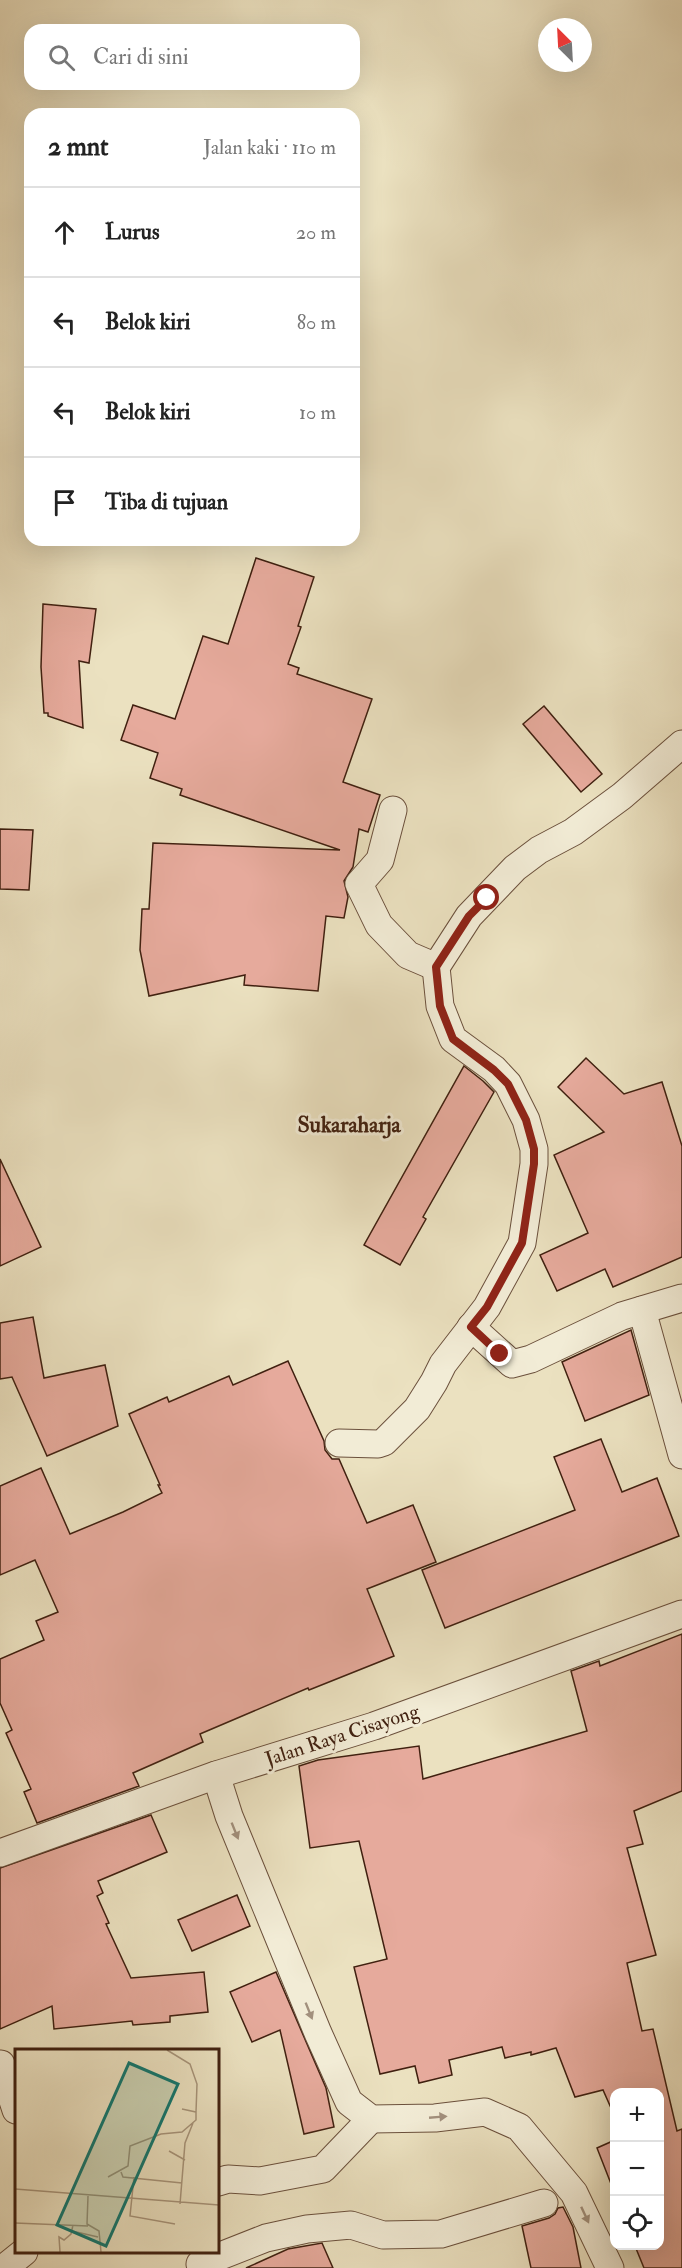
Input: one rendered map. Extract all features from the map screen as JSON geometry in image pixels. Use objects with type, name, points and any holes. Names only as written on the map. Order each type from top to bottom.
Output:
[{"type":"street","points":[[339,1443],[378,1444],[389,1440],[417,1409],[443,1364],[487,1307],[522,1243],[534,1149],[526,1120],[508,1084],[494,1070],[453,1039],[440,1006],[436,967],[469,916],[515,868],[539,850],[573,832],[622,796],[682,744]]},
{"type":"street","points":[[393,810],[380,860],[359,884],[379,925],[408,955],[436,967]]},
{"type":"street","points":[[471,1327],[512,1364],[531,1359],[622,1316],[682,1298]]},
{"type":"street","points":[[642,1310],[682,1455]]},
{"type":"street","name":"Jalan Raya Cisayong","points":[[0,1853],[216,1775],[374,1726],[682,1614]]},
{"type":"street","points":[[216,1775],[229,1816],[322,2043],[349,2102],[371,2120],[435,2118],[485,2112],[519,2127],[574,2193],[609,2268]]},
{"type":"street","points":[[1,2064],[15,2107]]},
{"type":"street","points":[[219,2182],[228,2179],[260,2181],[323,2169],[371,2120]]},
{"type":"street","points":[[198,2261],[266,2238],[307,2229],[351,2225],[383,2235],[441,2234],[544,2204]]},
{"type":"street","points":[[4,2268],[23,2253]]},
{"type":"building","points":[[256,558],[314,577],[298,626],[301,627],[288,664],[299,668],[297,674],[372,699],[343,782],[380,795],[368,832],[359,829],[353,867],[344,881],[348,897],[344,918],[326,916],[318,991],[244,985],[245,975],[149,996],[140,950],[142,909],[149,909],[153,843],[340,850],[180,795],[182,789],[150,778],[158,753],[121,740],[133,705],[175,719],[203,636],[228,644]]},
{"type":"building","points":[[43,604],[96,609],[89,663],[79,661],[83,728],[44,713],[41,667]]},
{"type":"building","points":[[544,706],[602,774],[581,792],[523,724]]},
{"type":"building","points":[[0,829],[33,830],[29,890],[0,889]]},
{"type":"building","points":[[586,1058],[624,1094],[662,1082],[682,1146],[682,1257],[613,1287],[605,1269],[557,1291],[540,1255],[588,1233],[554,1155],[604,1132],[558,1087]]},
{"type":"building","points":[[464,1066],[494,1092],[423,1217],[426,1219],[400,1265],[364,1245]]},
{"type":"building","points":[[0,1159],[41,1247],[0,1266]]},
{"type":"building","points":[[33,1317],[44,1378],[105,1365],[118,1426],[47,1456],[12,1377],[0,1379],[0,1323]]},
{"type":"building","points":[[631,1330],[649,1395],[585,1421],[562,1362]]},
{"type":"building","points":[[288,1361],[324,1441],[325,1450],[332,1459],[339,1459],[367,1523],[413,1505],[436,1562],[367,1589],[394,1656],[309,1690],[308,1688],[200,1734],[203,1742],[133,1773],[139,1786],[37,1823],[24,1792],[31,1789],[6,1733],[12,1730],[0,1703],[0,1659],[44,1640],[36,1621],[58,1612],[35,1560],[0,1575],[0,1486],[41,1468],[70,1534],[123,1512],[162,1493],[129,1414],[167,1397],[169,1402],[229,1376],[233,1385]]},
{"type":"building","points":[[601,1439],[622,1492],[657,1478],[679,1536],[445,1628],[422,1570],[575,1510],[554,1457]]},
{"type":"building","points":[[682,1634],[682,1791],[634,1811],[643,1844],[627,1848],[656,1955],[627,1963],[642,2031],[653,2029],[677,2131],[682,2129],[682,2268],[644,2268],[637,2250],[664,2250],[664,2088],[610,2088],[610,2106],[603,2090],[575,2097],[556,2048],[531,2055],[531,2052],[505,2058],[502,2047],[449,2060],[452,2075],[419,2083],[415,2066],[380,2074],[354,1967],[387,1959],[359,1841],[310,1848],[299,1766],[318,1760],[419,1746],[423,1779],[587,1731],[571,1671],[599,1661],[600,1666]]},
{"type":"building","points":[[151,1815],[167,1852],[98,1881],[103,1893],[97,1896],[109,1923],[106,1924],[131,1978],[204,1972],[208,2012],[170,2016],[170,2022],[133,2025],[132,2021],[54,2029],[52,2006],[0,2029],[0,1868]]},
{"type":"building","points":[[237,1895],[250,1926],[192,1951],[178,1920]]},
{"type":"building","points":[[276,1972],[326,2088],[334,2127],[304,2134],[280,2030],[252,2042],[230,1992]]},
{"type":"building","points":[[610,2142],[610,2181],[597,2148]]},
{"type":"building","points":[[563,2207],[573,2227],[581,2268],[531,2268],[522,2226],[549,2218],[558,2208]]},
{"type":"building","points":[[322,2243],[333,2268],[246,2268],[288,2249]]},
{"type":"district","name":"Sukaraharja","points":[[349,1125]]},
{"type":"route","points":[[487,898],[469,916],[436,967],[440,1006],[453,1039],[494,1070],[508,1084],[526,1120],[534,1149],[534,1164],[522,1243],[487,1307],[471,1327],[500,1354]]}]
